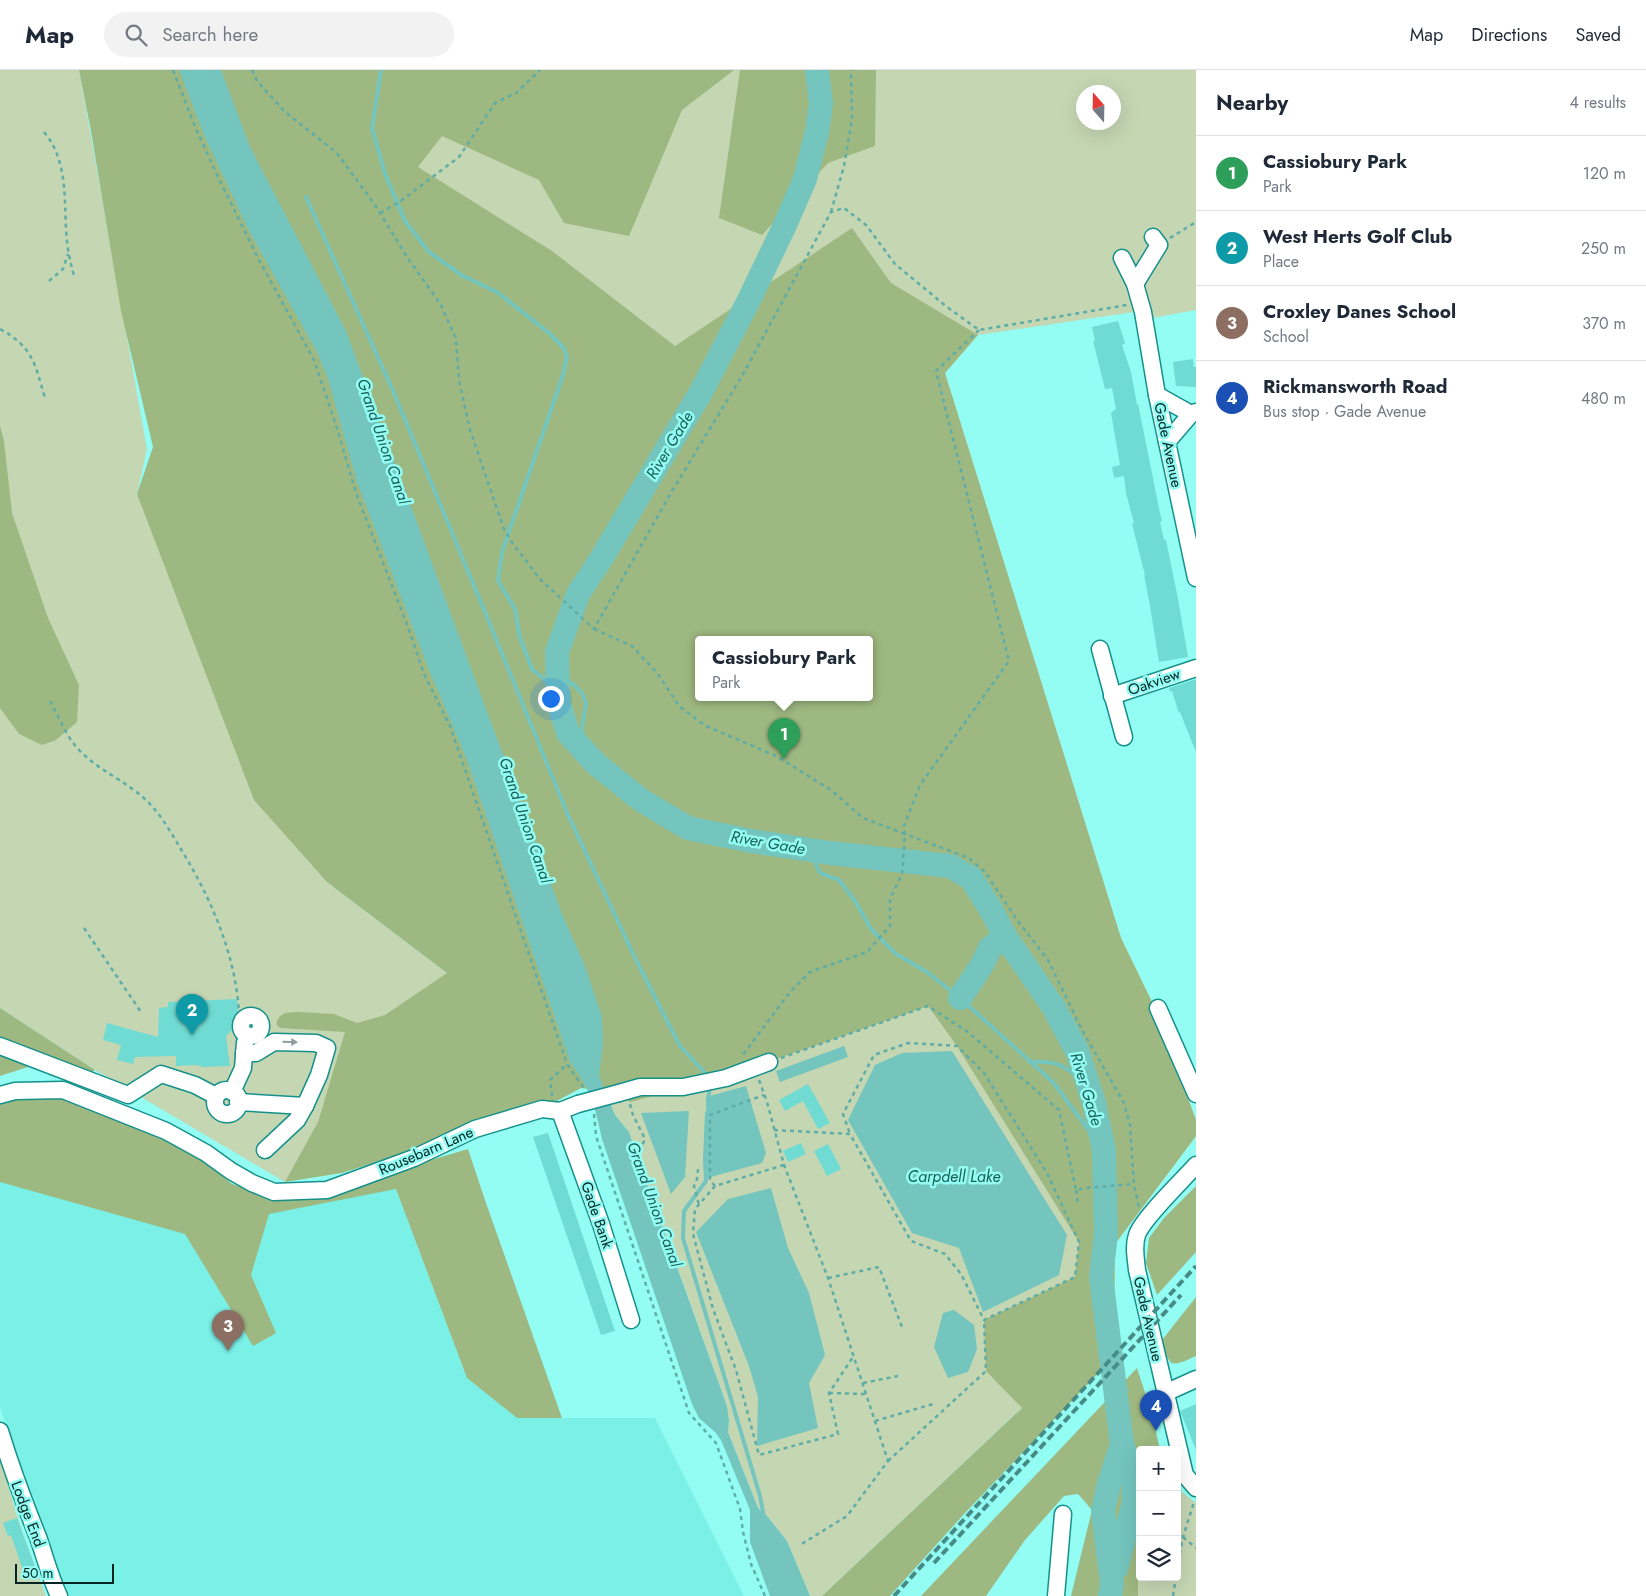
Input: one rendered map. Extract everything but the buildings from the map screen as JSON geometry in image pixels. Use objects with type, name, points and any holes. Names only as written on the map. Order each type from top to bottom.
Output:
[{"type":"street","points":[[1135,284],[1156,241]]},
{"type":"street","name":"Gade Avenue","points":[[1122,258],[1135,284],[1142,308],[1157,395],[1196,578]]},
{"type":"street","points":[[1157,395],[1194,414],[1167,442]]},
{"type":"street","name":"Oakview","points":[[1100,649],[1124,737]]},
{"type":"street","name":"Oakview","points":[[1112,696],[1196,668]]},
{"type":"street","points":[[1158,1008],[1196,1094]]},
{"type":"street","points":[[229,1097],[243,1068],[246,1035]]},
{"type":"street","points":[[244,1053],[256,1053],[274,1042],[316,1042],[327,1048],[319,1075],[297,1120],[264,1150]]},
{"type":"street","points":[[0,1046],[128,1096],[160,1074],[229,1097],[305,1106]]},
{"type":"street","name":"Rousebarn Lane","points":[[0,1095],[15,1091],[63,1090],[166,1131],[206,1153],[231,1172],[252,1184],[274,1192],[327,1190],[414,1158],[475,1129],[542,1109],[556,1111],[585,1100],[623,1092],[640,1086],[683,1087],[722,1078],[762,1065]]},
{"type":"street","name":"Gade Bank","points":[[556,1111],[602,1224],[631,1320]]},
{"type":"street","name":"Gade Avenue","points":[[1196,1165],[1139,1229],[1135,1254],[1165,1393],[1185,1474],[1196,1488]]},
{"type":"street","points":[[1165,1393],[1196,1379]]},
{"type":"street","name":"Lodge End","points":[[0,1431],[15,1479],[59,1596]]},
{"type":"street","points":[[1056,1596],[1063,1514]]},
{"type":"path","points":[[173,70],[196,129],[220,181],[259,260],[314,360],[356,493],[408,627],[424,674],[450,726],[567,1064],[594,1115],[596,1136],[689,1413],[716,1443],[740,1509],[743,1532],[752,1564],[765,1596]]},
{"type":"path","points":[[252,70],[257,81],[285,112],[336,152],[442,305],[456,339],[459,380],[470,430],[504,529],[540,579],[594,629],[632,646],[658,674],[679,706],[704,725],[776,756],[832,790],[863,818],[969,858],[985,872],[1017,920],[1048,960],[1082,1030],[1124,1103],[1130,1125],[1134,1184],[1140,1213],[1146,1220]]},
{"type":"path","points":[[380,213],[398,203],[459,157],[495,102],[516,93],[540,70]]},
{"type":"path","points":[[594,629],[672,491],[742,376],[831,212],[844,166],[852,120],[851,70]]},
{"type":"path","points":[[44,132],[52,141],[61,166],[68,247],[68,257],[63,269],[49,280]]},
{"type":"path","points":[[831,212],[844,208],[866,225],[895,264],[947,307],[979,330]]},
{"type":"path","points":[[1156,241],[1196,222]]},
{"type":"path","points":[[68,247],[74,276]]},
{"type":"path","points":[[722,1078],[790,992],[810,972],[867,952],[890,926],[890,899],[902,874],[905,847],[904,826],[920,785],[1009,661],[936,371],[979,330],[1142,308]]},
{"type":"path","points":[[0,329],[24,346],[37,369],[45,398]]},
{"type":"path","points":[[50,701],[79,750],[138,792],[150,804],[186,857],[208,899],[224,939],[238,994],[239,1012]]},
{"type":"path","points":[[84,928],[141,1012]]},
{"type":"path","points":[[888,1461],[828,1278],[784,1165],[764,1095],[762,1065],[928,1006],[968,1032],[1059,1110],[1078,1204]]},
{"type":"path","points":[[800,1545],[847,1516],[888,1461],[986,1371],[984,1320],[961,1274],[946,1254],[911,1241],[850,1134],[843,1114],[874,1055],[908,1043],[957,1046],[984,1073],[1047,1173],[1079,1242],[1075,1277],[984,1320]]},
{"type":"path","points":[[556,1111],[550,1080],[567,1064]]},
{"type":"path","points":[[623,1092],[645,1140],[641,1148],[633,1154]]},
{"type":"path","points":[[715,1186],[710,1180],[710,1115],[764,1095]]},
{"type":"path","points":[[774,1130],[850,1134]]},
{"type":"path","points":[[784,1165],[715,1186],[695,1209],[693,1234],[713,1309],[736,1370],[759,1455],[838,1434],[829,1394],[854,1356]]},
{"type":"path","points":[[698,1168],[694,1186],[699,1205]]},
{"type":"path","points":[[1076,1190],[1134,1184]]},
{"type":"path","points":[[828,1278],[879,1267],[902,1327]]},
{"type":"path","points":[[863,1384],[898,1376]]},
{"type":"path","points":[[829,1394],[866,1394]]},
{"type":"path","points":[[875,1421],[933,1404]]},
{"type":"path","points":[[1181,1548],[1196,1496]]},
{"type":"path","points":[[1183,1537],[1196,1548]]},
{"type":"path","points":[[1173,1596],[1175,1581]]},
{"type":"shaded area","points":[[0,1089],[204,1160],[232,1184],[256,1192],[309,1187],[369,1166],[396,1189],[467,1378],[517,1418],[655,1418],[744,1596],[64,1596],[0,1407]]},
{"type":"green space","points":[[0,70],[79,70],[147,449],[137,494],[327,882],[447,973],[285,1182],[95,1070],[0,1008]]},
{"type":"green space","points":[[79,70],[734,70],[682,110],[629,236],[564,223],[539,180],[442,136],[418,167],[552,251],[675,346],[852,228],[891,283],[978,335],[945,373],[1121,938],[1154,1006],[1196,1120],[1196,1136],[1115,1244],[1114,1321],[1105,1330],[1110,1361],[965,1513],[890,1596],[822,1596],[1022,1408],[986,1371],[984,1320],[1075,1277],[1079,1242],[957,1046],[928,1006],[719,1079],[630,1102],[619,1093],[581,1088],[542,1109],[342,1173],[285,1182],[318,1122],[345,1032],[280,1028],[276,1024],[279,1017],[285,1013],[297,1012],[334,1014],[357,1023],[385,1015],[447,973],[327,882],[254,800],[137,494],[153,447],[121,311]]},
{"type":"green space","points":[[221,70],[1196,70],[1196,310],[1152,318],[1134,312],[978,335],[945,373],[1121,938],[1154,1006],[1196,1120],[1196,1136],[1115,1244],[1114,1321],[822,1596],[810,1596],[787,1541],[758,1508],[728,1432],[727,1406],[629,1132],[615,1115],[599,1075]]},
{"type":"green space","points":[[740,70],[876,70],[875,146],[828,163],[762,235],[719,218]]},
{"type":"green space","points":[[0,426],[4,441],[12,513],[48,618],[79,685],[77,722],[56,740],[42,745],[19,734],[0,708]]},
{"type":"green space","points":[[0,1008],[95,1070],[77,1085],[34,1065],[0,1076]]},
{"type":"green space","points":[[0,1089],[69,1098],[171,1140],[204,1160],[232,1184],[256,1192],[364,1180],[468,1149],[562,1418],[517,1418],[467,1378],[396,1189],[269,1214],[251,1275],[276,1333],[253,1346],[185,1234],[0,1182]]},
{"type":"green space","points":[[1196,1186],[1196,1252],[1157,1295],[1146,1263],[1149,1238],[1164,1218]]},
{"type":"green space","points":[[1196,1297],[1196,1356],[1181,1362],[1171,1363],[1167,1357],[1162,1340]]},
{"type":"green space","points":[[1137,1368],[1152,1414],[1159,1446],[1136,1446],[1136,1581],[1138,1581],[1138,1596],[1071,1596],[1092,1510],[1078,1494],[1064,1496],[1025,1540],[986,1596],[921,1596]]},
{"type":"green space","points":[[0,1459],[23,1534],[46,1596],[0,1596]]},
{"type":"green space","points":[[1181,1492],[1196,1503],[1196,1596],[1138,1596],[1138,1581],[1181,1581]]},
{"type":"water","name":"Grand Union Canal","points":[[179,70],[221,70],[250,147],[346,331],[562,914],[585,966],[602,1017],[603,1045],[599,1075],[615,1115],[629,1132],[727,1406],[728,1432],[758,1508],[787,1541],[810,1596],[770,1596],[750,1542],[750,1510],[721,1440],[699,1418],[692,1404],[602,1139],[588,1090],[570,1062],[467,760],[429,670],[357,482],[328,379],[318,354],[248,229],[204,135]]},
{"type":"water","points":[[844,1046],[848,1057],[780,1082],[776,1071]]},
{"type":"water","name":"Carpdell Lake","points":[[952,1051],[1067,1235],[1059,1275],[983,1312],[959,1248],[912,1233],[848,1120],[875,1065],[902,1053]]},
{"type":"water","points":[[746,1086],[766,1153],[762,1163],[707,1178],[706,1097]]},
{"type":"water","points":[[689,1111],[685,1177],[671,1194],[641,1113]]},
{"type":"water","points":[[771,1188],[788,1248],[809,1293],[825,1355],[809,1383],[818,1428],[757,1446],[758,1397],[749,1366],[696,1232],[728,1199]]},
{"type":"water","points":[[954,1310],[974,1325],[977,1349],[968,1372],[948,1378],[934,1347],[943,1313]]},
{"type":"waterway","points":[[381,70],[372,128],[385,174],[405,221],[429,252],[463,276],[497,292],[549,333],[563,347],[567,356],[563,375],[502,552],[498,581],[515,609],[520,638],[532,669],[557,690]]},
{"type":"waterway","name":"River Gade","points":[[817,70],[821,103],[817,132],[805,179],[748,302],[701,392],[578,594],[557,652],[558,701],[568,733],[596,764],[641,800],[688,828],[751,841],[830,853],[950,866],[971,878],[1005,936],[1054,1008],[1078,1053],[1094,1103],[1104,1151],[1106,1234],[1101,1277],[1122,1444],[1109,1484],[1103,1511],[1112,1583],[1110,1596]]},
{"type":"waterway","points":[[306,197],[394,393],[568,815],[637,962],[680,1046],[709,1077]]},
{"type":"waterway","points":[[557,674],[574,685],[582,693],[586,703],[582,730],[585,752]]},
{"type":"waterway","points":[[809,850],[820,873],[839,880],[855,901],[871,929],[896,954],[927,972],[960,998],[1053,1082],[1104,1151]]},
{"type":"waterway","points":[[960,998],[982,965],[990,948],[1005,936]]},
{"type":"waterway","points":[[1030,1062],[1049,1062],[1062,1066],[1088,1085]]},
{"type":"waterway","points":[[708,1101],[710,1086]]},
{"type":"waterway","name":"Grand Union Canal","points":[[707,1113],[706,1181],[684,1211],[683,1238],[760,1496],[764,1517]]},
{"type":"waterway","points":[[1116,1568],[1134,1502],[1133,1476],[1122,1444]]},
{"type":"railway","points":[[894,1596],[1196,1266]]},
{"type":"railway","points":[[934,1563],[1181,1295]]},
{"type":"place","name":"Cassiobury Park","points":[[784,759]]},
{"type":"place","name":"West Herts Golf Club","points":[[192,1035]]},
{"type":"place","name":"Croxley Danes School","points":[[228,1351]]},
{"type":"place","name":"Rickmansworth Road","points":[[1156,1431]]}]
